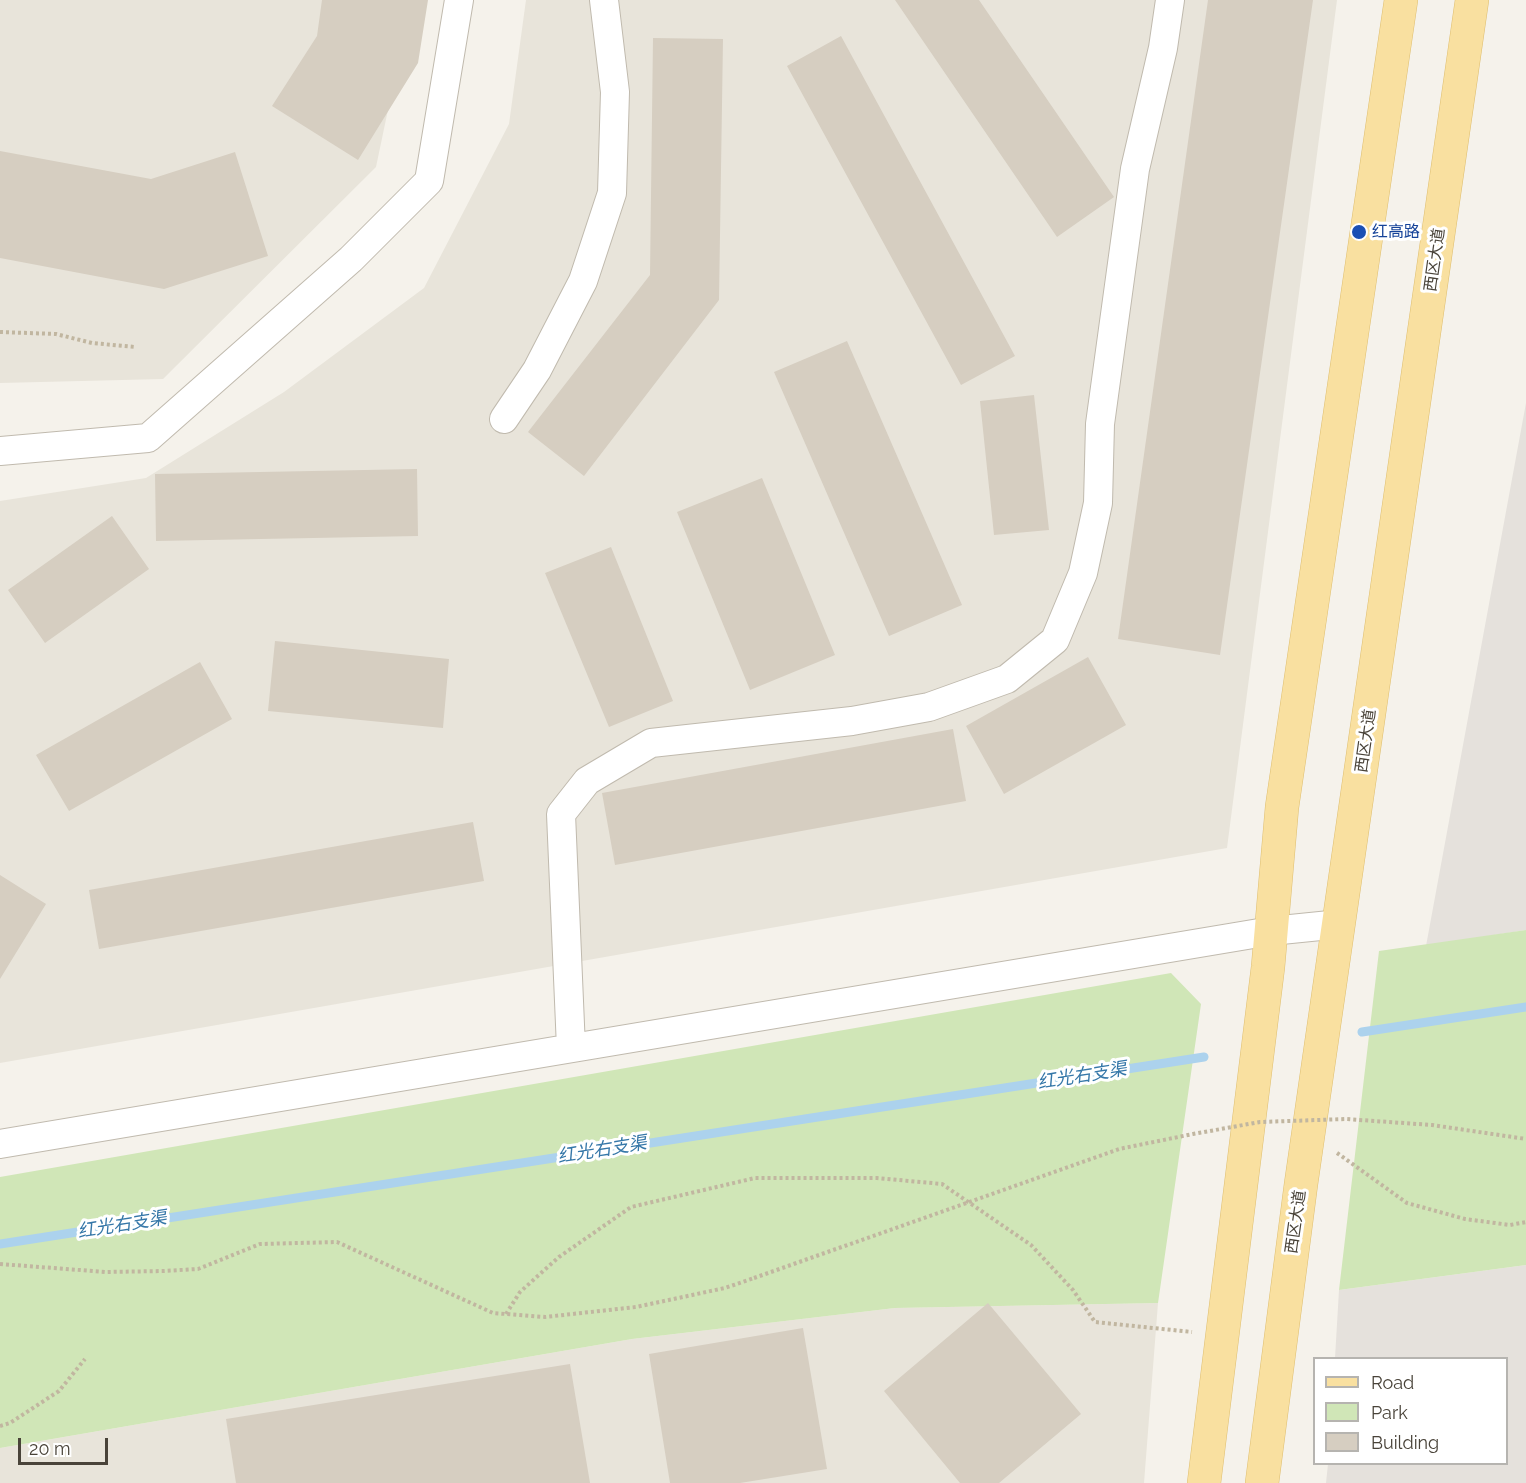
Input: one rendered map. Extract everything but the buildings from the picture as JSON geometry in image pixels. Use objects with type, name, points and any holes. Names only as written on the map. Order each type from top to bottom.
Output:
[{"type":"main road","points":[[1204,1483],[1272,931],[1282,807],[1401,0]]},
{"type":"main road","name":"西区大道","points":[[1262,1483],[1309,1133],[1472,0]]},
{"type":"street","points":[[0,451],[148,438],[351,259],[429,181],[459,0]]},
{"type":"street","points":[[504,419],[537,370],[584,281],[612,193],[615,92],[604,0]]},
{"type":"street","points":[[571,1048],[561,814],[587,781],[651,743],[852,721],[929,707],[1007,679],[1055,640],[1083,573],[1098,503],[1100,424],[1135,169],[1163,48],[1170,0]]},
{"type":"street","points":[[0,1144],[1272,931],[1340,924]]},
{"type":"path","points":[[0,332],[56,334],[92,342],[135,347]]},
{"type":"path","points":[[0,1264],[106,1272],[198,1269],[260,1244],[337,1242],[494,1313],[546,1317],[636,1307],[725,1288],[1119,1149],[1193,1134],[1260,1122],[1346,1119],[1432,1125],[1526,1139]]},
{"type":"path","points":[[1309,1133],[1407,1203],[1465,1219],[1510,1225],[1526,1222]]},
{"type":"path","points":[[506,1314],[520,1292],[559,1257],[631,1207],[755,1178],[877,1178],[942,1184],[1031,1245],[1073,1290],[1095,1322],[1222,1336]]},
{"type":"path","points":[[0,1426],[10,1423],[59,1391],[85,1359]]},
{"type":"shaded area","points":[[0,0],[411,0],[376,167],[163,379],[0,383]]},
{"type":"shaded area","points":[[526,0],[1337,0],[1227,848],[0,1063],[0,501],[146,478],[284,392],[424,288],[509,124]]},
{"type":"shaded area","points":[[1526,403],[1526,930],[1426,946]]},
{"type":"shaded area","points":[[1526,1265],[1526,1483],[1326,1483],[1328,1465],[1508,1465],[1508,1357],[1335,1357],[1339,1290]]},
{"type":"shaded area","points":[[1158,1303],[1144,1483],[0,1483],[0,1448],[632,1339],[895,1308]]},
{"type":"green space","points":[[1526,930],[1526,1265],[1339,1290],[1379,951]]},
{"type":"green space","points":[[1171,973],[1201,1004],[1158,1303],[895,1308],[632,1339],[0,1448],[0,1177]]},
{"type":"waterway","name":"红光右支渠","points":[[1362,1032],[1526,1007]]},
{"type":"waterway","name":"红光右支渠","points":[[0,1244],[1204,1057]]},
{"type":"place","name":"红高路","points":[[1359,232]]}]
